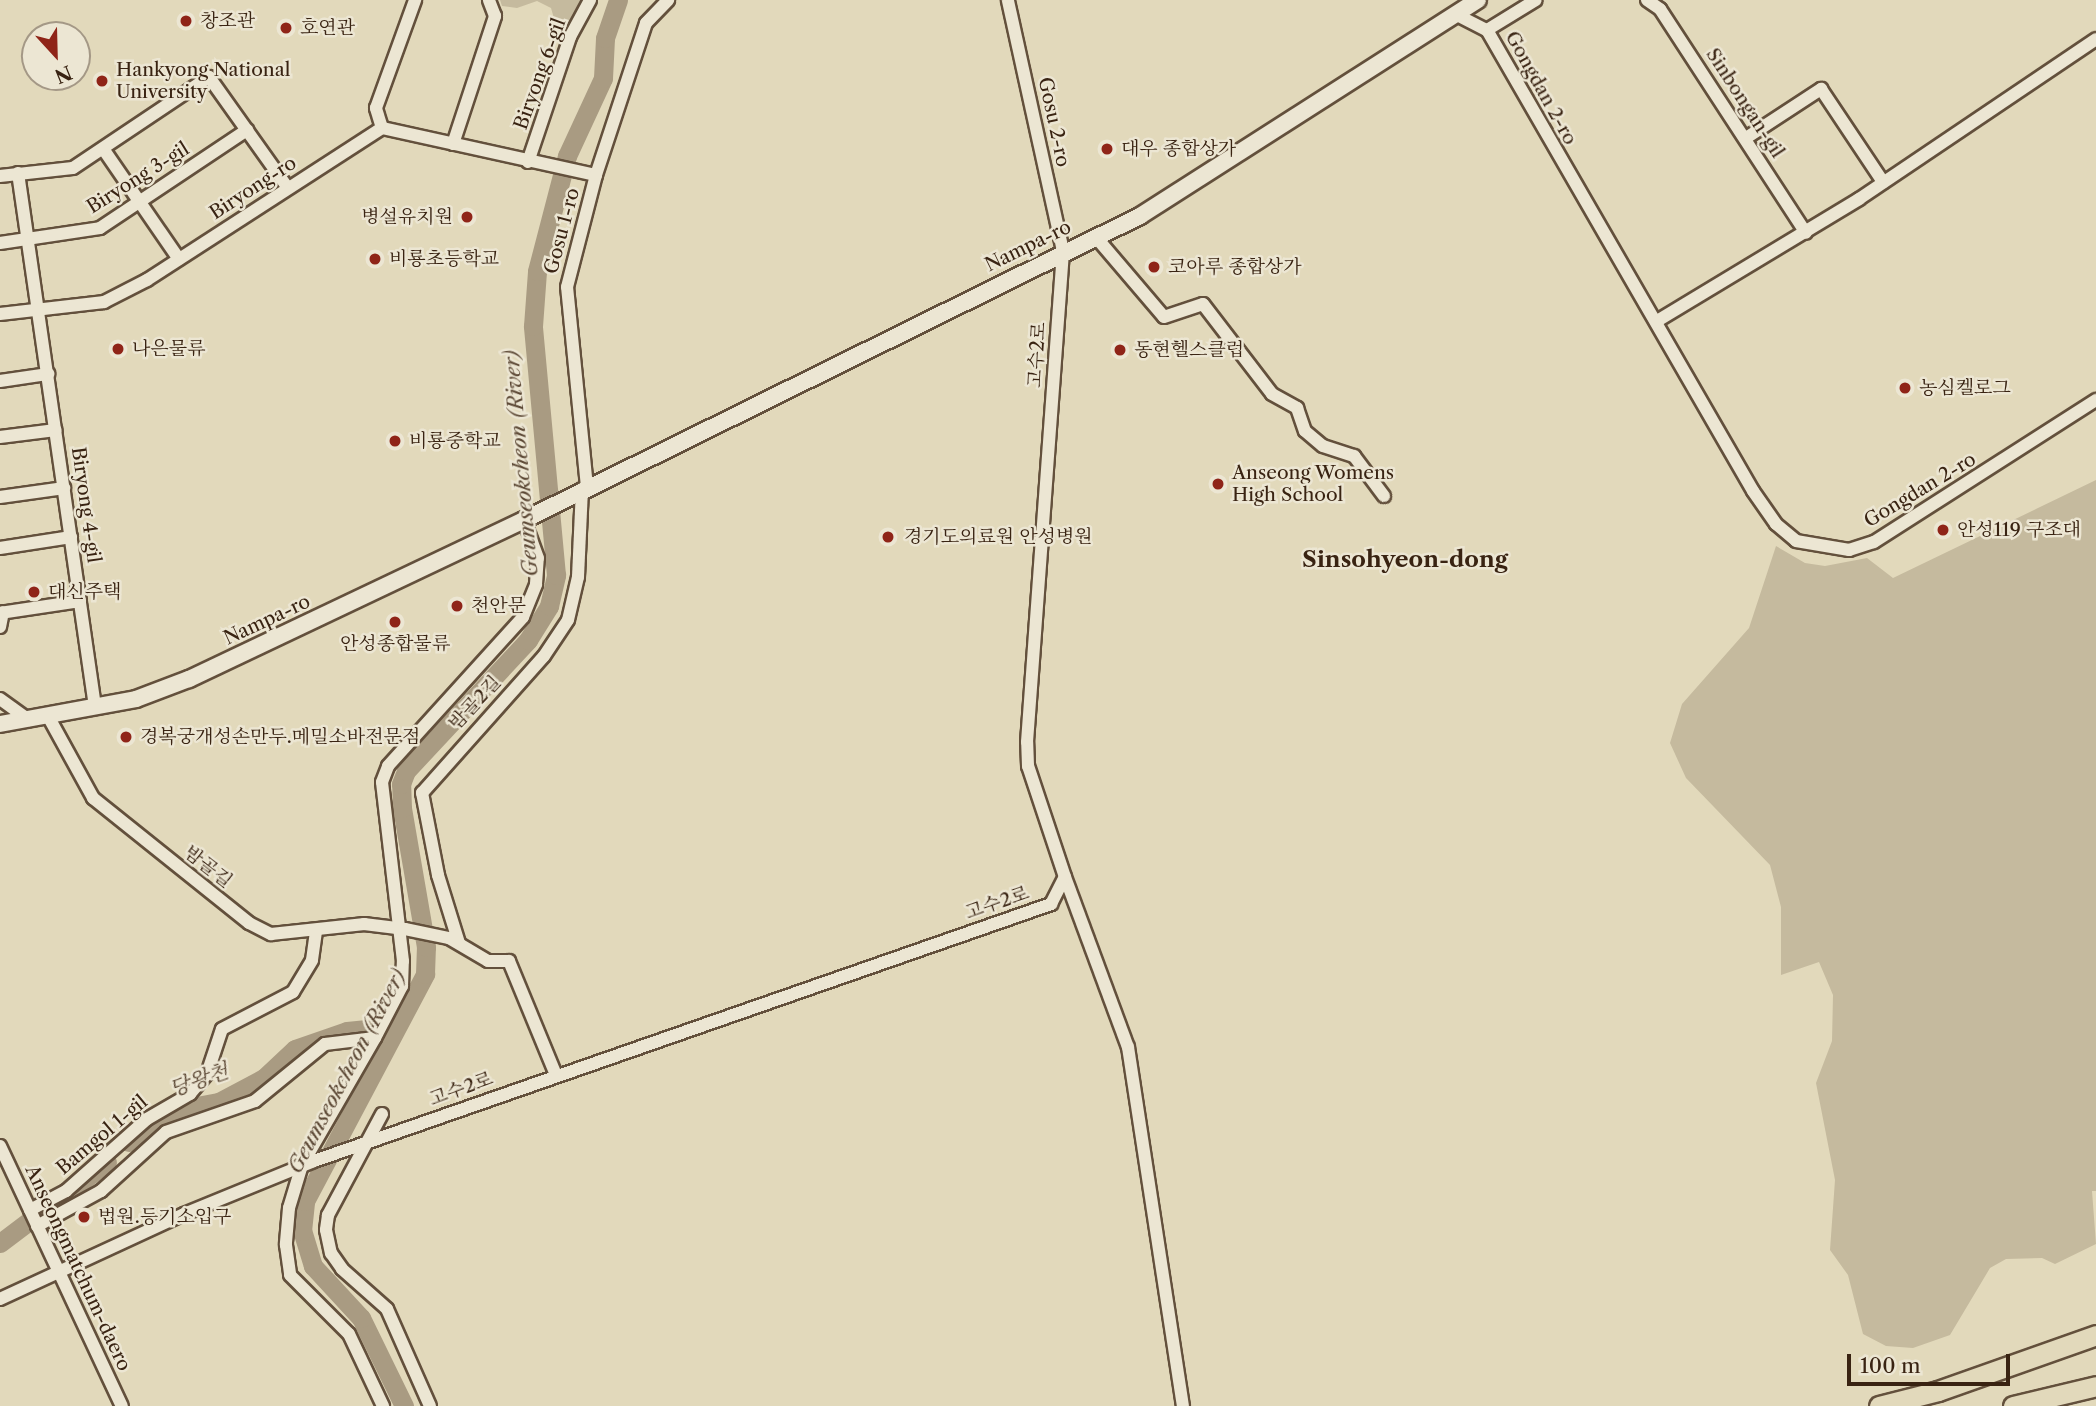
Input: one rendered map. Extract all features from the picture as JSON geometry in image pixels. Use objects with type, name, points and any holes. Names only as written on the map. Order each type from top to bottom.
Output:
[{"type":"highway","points":[[1879,1406],[1938,1391],[2096,1335]]},
{"type":"highway","points":[[2013,1406],[2096,1386]]},
{"type":"street","points":[[415,0],[376,108],[382,128],[596,175]]},
{"type":"street","points":[[453,144],[495,16],[489,0]]},
{"type":"street","name":"Biryong 6-gil","points":[[528,162],[570,37],[590,0]]},
{"type":"street","name":"Gosu 1-ro","points":[[581,490],[566,287],[596,175],[646,23],[668,0]]},
{"type":"street","name":"Gosu 2-ro","points":[[1008,0],[1063,251]]},
{"type":"street","name":"Nampa-ro","points":[[0,724],[136,699],[189,679],[530,516],[1063,251],[1140,216],[1478,0]]},
{"type":"street","name":"Gongdan 2-ro","points":[[1536,0],[1487,30],[1594,222],[1657,321],[1776,524],[1796,541],[1821,548],[1849,550],[1874,542],[2096,400]]},
{"type":"street","name":"Sinbongan-gil","points":[[1647,0],[1660,9],[1806,233]]},
{"type":"street","points":[[1455,14],[1487,30]]},
{"type":"street","points":[[1657,321],[1806,233],[2096,39]]},
{"type":"street","points":[[0,176],[73,168],[104,150],[209,77],[288,188]]},
{"type":"street","points":[[1746,138],[1821,89],[1883,183]]},
{"type":"street","name":"Biryong-ro","points":[[0,314],[104,302],[179,259],[382,128]]},
{"type":"street","name":"Biryong 3-gil","points":[[0,243],[100,228],[247,130]]},
{"type":"street","points":[[104,150],[179,259]]},
{"type":"street","name":"Biryong 4-gil","points":[[18,173],[95,707]]},
{"type":"street","points":[[1095,236],[1164,317],[1203,304],[1272,394],[1297,408],[1305,431],[1323,446],[1354,456],[1384,496]]},
{"type":"street","name":"고수2로","points":[[0,1299],[184,1214],[308,1163],[1051,904],[1065,877],[1028,766],[1027,742],[1063,251]]},
{"type":"street","points":[[0,381],[48,374]]},
{"type":"street","points":[[0,437],[56,430]]},
{"type":"street","points":[[0,497],[64,488]]},
{"type":"street","name":"밤골2길","points":[[454,941],[422,793],[544,656],[568,620],[578,577],[581,490]]},
{"type":"street","points":[[383,1406],[349,1334],[290,1275],[289,1208],[308,1163],[402,986],[402,928],[382,782],[388,766],[523,617],[536,584],[538,558],[530,516]]},
{"type":"street","points":[[0,548],[71,537]]},
{"type":"street","points":[[0,627],[2,612],[80,601]]},
{"type":"street","points":[[0,699],[29,720]]},
{"type":"street","name":"밤골길","points":[[48,716],[93,797],[249,923],[271,934],[316,931],[364,923],[402,928],[454,941],[488,961],[509,961],[556,1075]]},
{"type":"street","points":[[1065,877],[1128,1047],[1183,1406]]},
{"type":"street","name":"Bamgol 1-gil","points":[[30,1210],[73,1186],[147,1119],[190,1094],[207,1074],[222,1029],[293,992],[312,960],[316,931]]},
{"type":"street","points":[[37,1226],[101,1191],[166,1132],[216,1117],[255,1101],[325,1044],[376,1036]]},
{"type":"street","points":[[382,1114],[363,1145],[328,1215],[331,1253],[387,1309],[430,1406]]},
{"type":"street","name":"Anseongmatchum-daero","points":[[0,1146],[122,1406]]},
{"type":"shaded area","points":[[500,0],[593,0],[562,46],[551,8],[537,1],[517,8],[502,6]]},
{"type":"shaded area","points":[[2096,480],[2096,1191],[2092,1191],[2096,1244],[2055,1264],[2042,1258],[2006,1259],[1990,1268],[1950,1335],[1913,1348],[1886,1346],[1863,1334],[1848,1275],[1830,1250],[1835,1180],[1816,1083],[1832,1041],[1833,995],[1819,962],[1781,975],[1781,907],[1770,865],[1686,778],[1670,743],[1682,704],[1749,628],[1776,546],[1805,563],[1825,566],[1867,558],[1893,578]]},
{"type":"waterway","name":"Geumseokcheon (River)","points":[[404,1406],[361,1318],[313,1266],[302,1231],[305,1201],[425,974],[426,947],[402,808],[401,784],[406,771],[528,640],[549,606],[556,575],[533,326],[537,271],[567,156],[603,78],[605,38],[618,0]]},
{"type":"waterway","name":"당왕천","points":[[129,1142],[175,1110],[219,1102],[264,1078],[295,1049],[347,1031],[397,1026]]},
{"type":"waterway","name":"당왕천","points":[[0,1243],[107,1162]]},
{"type":"place","name":"창조관","points":[[186,21]]},
{"type":"place","name":"호연관","points":[[286,28]]},
{"type":"place","name":"Hankyong National University","points":[[102,81]]},
{"type":"place","name":"대우 종합상가","points":[[1107,149]]},
{"type":"place","name":"병설유치원","points":[[467,217]]},
{"type":"place","name":"비룡초등학교","points":[[375,259]]},
{"type":"place","name":"코아루 종합상가","points":[[1154,267]]},
{"type":"place","name":"나은물류","points":[[118,349]]},
{"type":"place","name":"동현헬스클럽","points":[[1120,350]]},
{"type":"place","name":"농심켈로그","points":[[1905,388]]},
{"type":"place","name":"비룡중학교","points":[[395,441]]},
{"type":"place","name":"Anseong Womens High School","points":[[1218,484]]},
{"type":"place","name":"안성119 구조대","points":[[1943,530]]},
{"type":"place","name":"경기도의료원 안성병원","points":[[888,537]]},
{"type":"place","name":"대신주택","points":[[34,592]]},
{"type":"place","name":"천안문","points":[[457,606]]},
{"type":"place","name":"안성종합물류","points":[[395,622]]},
{"type":"place","name":"경복궁개성손만두.메밀소바전문점","points":[[126,737]]},
{"type":"place","name":"법원.등기소입구","points":[[84,1217]]},
{"type":"district","name":"Sinsohyeon-dong","points":[[1405,559]]}]
